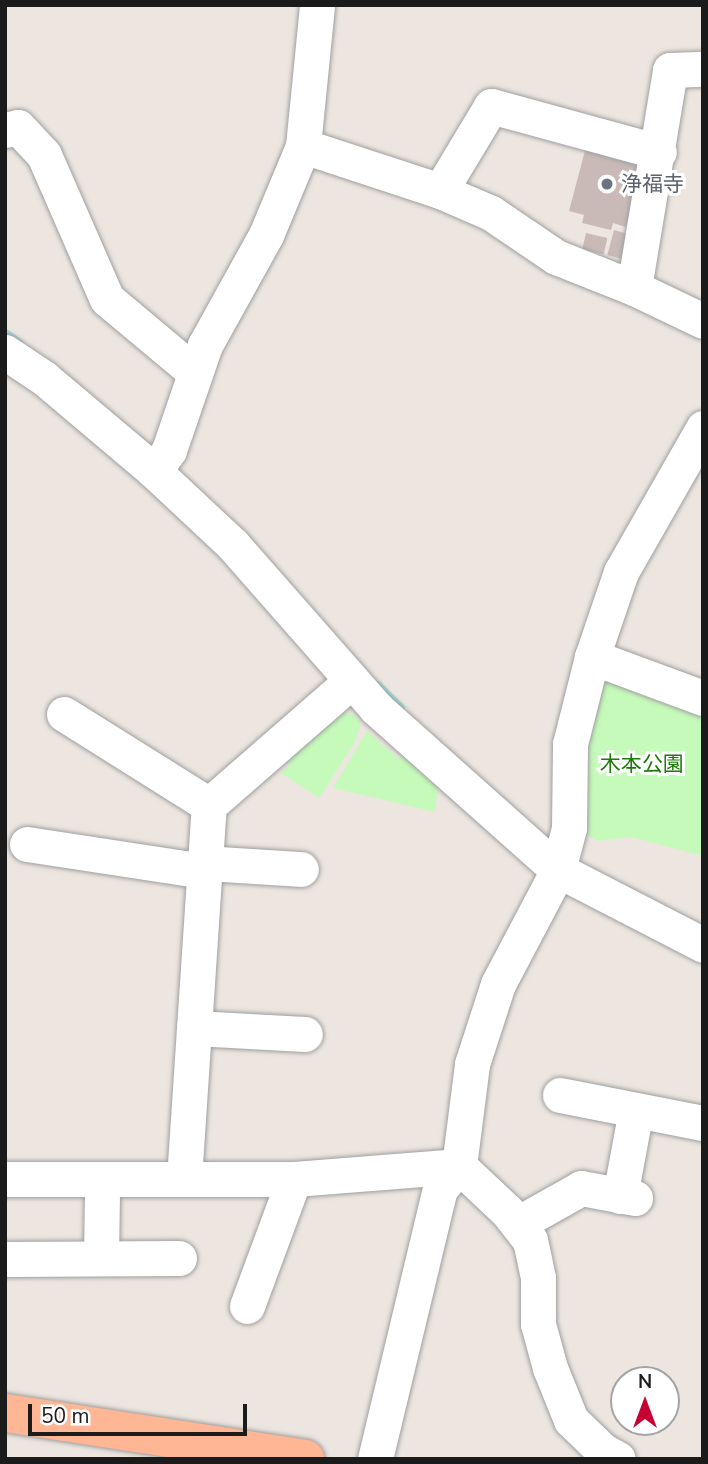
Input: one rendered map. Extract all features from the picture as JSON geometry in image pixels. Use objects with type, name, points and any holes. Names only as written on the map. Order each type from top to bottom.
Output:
[{"type":"main road","points":[[5,1413],[306,1459]]},
{"type":"street","points":[[162,460],[193,371],[266,235],[303,146],[317,5]]},
{"type":"street","points":[[634,288],[659,152],[670,70],[703,69]]},
{"type":"street","points":[[440,191],[491,106],[659,152]]},
{"type":"street","points":[[5,130],[18,127],[44,155],[107,299],[193,371]]},
{"type":"street","points":[[303,146],[440,191],[491,213],[556,257],[634,288],[703,321]]},
{"type":"street","points":[[5,352],[162,460],[351,681],[460,787],[558,870],[703,945]]},
{"type":"street","points":[[375,1459],[440,1189],[459,1166],[472,1064],[498,984],[558,870],[569,828],[570,744],[592,657],[621,572],[703,428]]},
{"type":"street","points":[[592,657],[703,698]]},
{"type":"street","points":[[184,1179],[209,805],[351,681]]},
{"type":"street","points":[[64,714],[209,805]]},
{"type":"street","points":[[27,845],[205,867],[300,869]]},
{"type":"street","points":[[194,1028],[305,1034]]},
{"type":"street","points":[[560,1095],[703,1123]]},
{"type":"street","points":[[519,1223],[581,1188],[628,1197],[636,1110]]},
{"type":"street","points":[[5,1179],[295,1179],[459,1166],[519,1223],[530,1240],[538,1278],[538,1324],[571,1420],[602,1450],[618,1459]]},
{"type":"street","points":[[247,1306],[295,1179]]},
{"type":"street","points":[[101,1258],[102,1194]]},
{"type":"street","points":[[5,1259],[179,1258]]},
{"type":"green space","name":"木本公園","points":[[602,671],[703,710],[703,856],[631,837],[598,841],[587,835],[581,819],[581,744]]},
{"type":"green space","points":[[337,714],[353,714],[361,723],[355,742],[319,798],[281,773],[290,765],[284,759]]},
{"type":"green space","points":[[367,731],[399,759],[405,756],[439,783],[435,812],[333,788]]},
{"type":"building","name":"浄福寺","points":[[587,143],[644,158],[626,227],[613,223],[611,230],[582,223],[584,215],[569,211]]},
{"type":"building","points":[[614,230],[629,234],[623,259],[607,255]]},
{"type":"building","points":[[586,233],[607,238],[604,255],[582,250]]},
{"type":"waterway","points":[[5,333],[19,343]]},
{"type":"waterway","points":[[377,685],[400,707]]},
{"type":"place","name":"浄福寺","points":[[607,184]]}]
